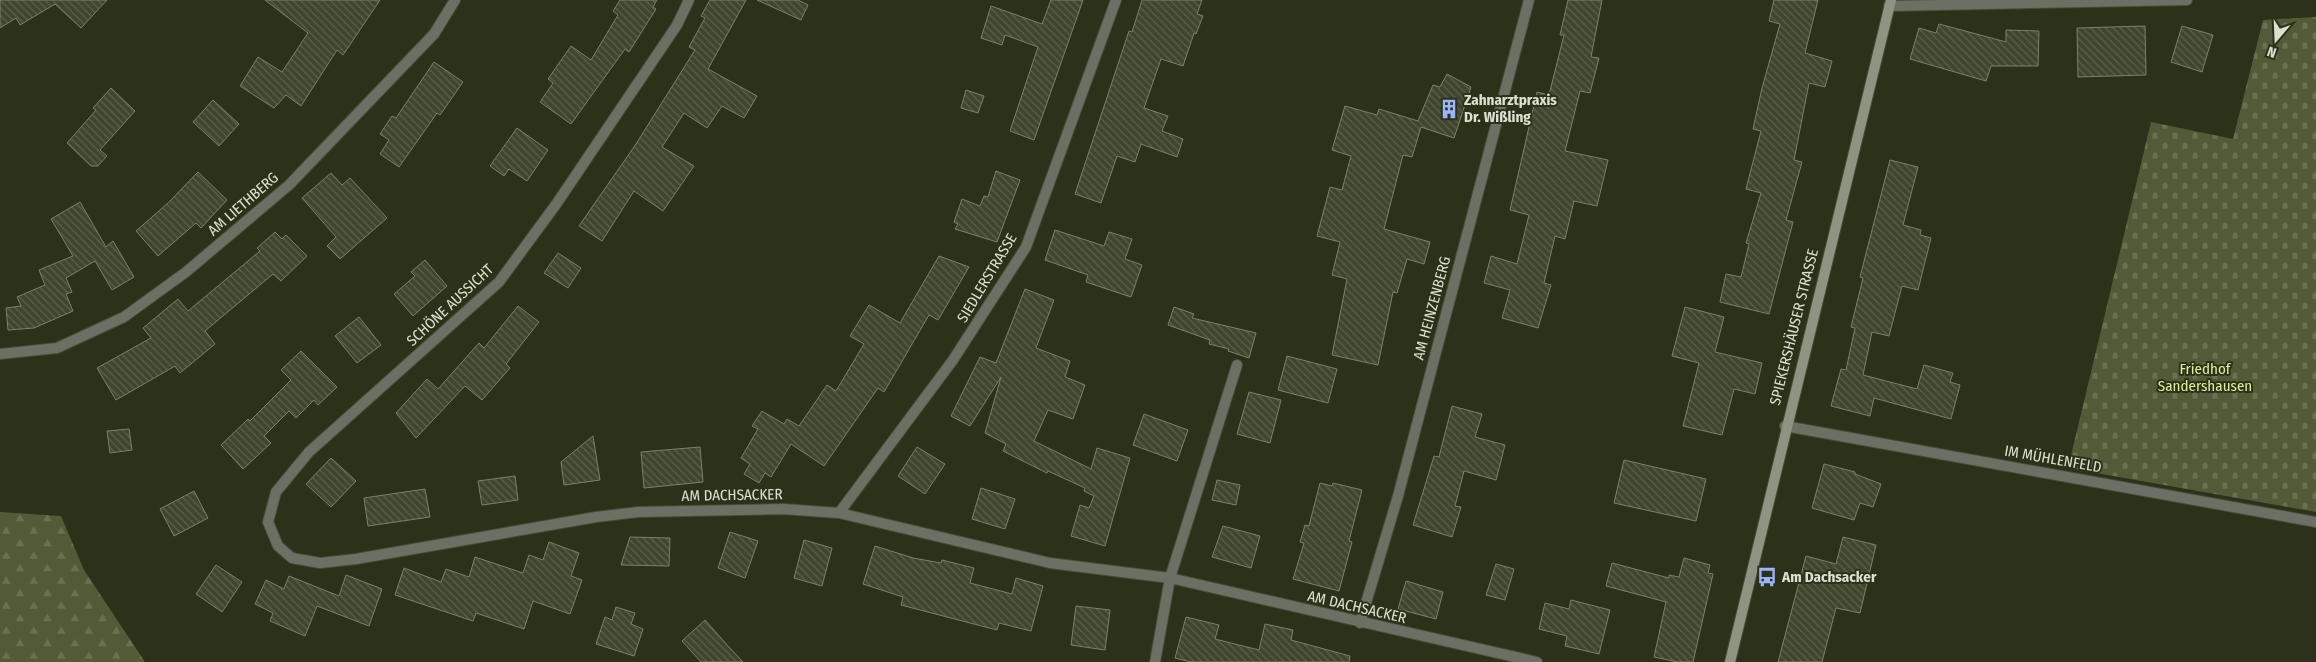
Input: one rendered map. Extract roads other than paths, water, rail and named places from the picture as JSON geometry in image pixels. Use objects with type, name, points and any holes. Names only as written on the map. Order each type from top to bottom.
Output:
[{"type":"street","name":"AM LIETHBERG","points":[[0,354],[57,348],[124,317],[186,272],[289,184],[434,34],[455,0]]},
{"type":"street","name":"SCHÖNE AUSSICHT","points":[[292,558],[278,546],[268,522],[276,492],[309,452],[499,282],[557,203],[666,41],[689,0]]},
{"type":"street","name":"SIEDLERSTRASSE","points":[[839,513],[953,360],[1026,247],[1116,0]]},
{"type":"street","name":"AM HEINZENBERG","points":[[1360,623],[1398,496],[1529,0]]},
{"type":"street","points":[[1890,3],[2187,0]]},
{"type":"street","name":"SPIEKERSHÄUSER STRASSE","points":[[1730,662],[1785,426],[1890,3]]},
{"type":"street","points":[[1155,662],[1170,578],[1237,365]]},
{"type":"street","name":"IM MÜHLENFELD","points":[[1785,426],[2316,522]]},
{"type":"street","name":"AM DACHSACKER","points":[[292,558],[320,563],[356,559],[596,516],[638,512],[783,509],[839,513],[1050,563],[1170,578],[1537,662]]},
{"type":"place","name":"Zahnarztpraxis Dr. Wißling","points":[[1449,109]]},
{"type":"place","name":"Am Dachsacker","points":[[1767,577]]},
{"type":"park label","name":"Friedhof Sandershausen","points":[[2205,378]]}]
